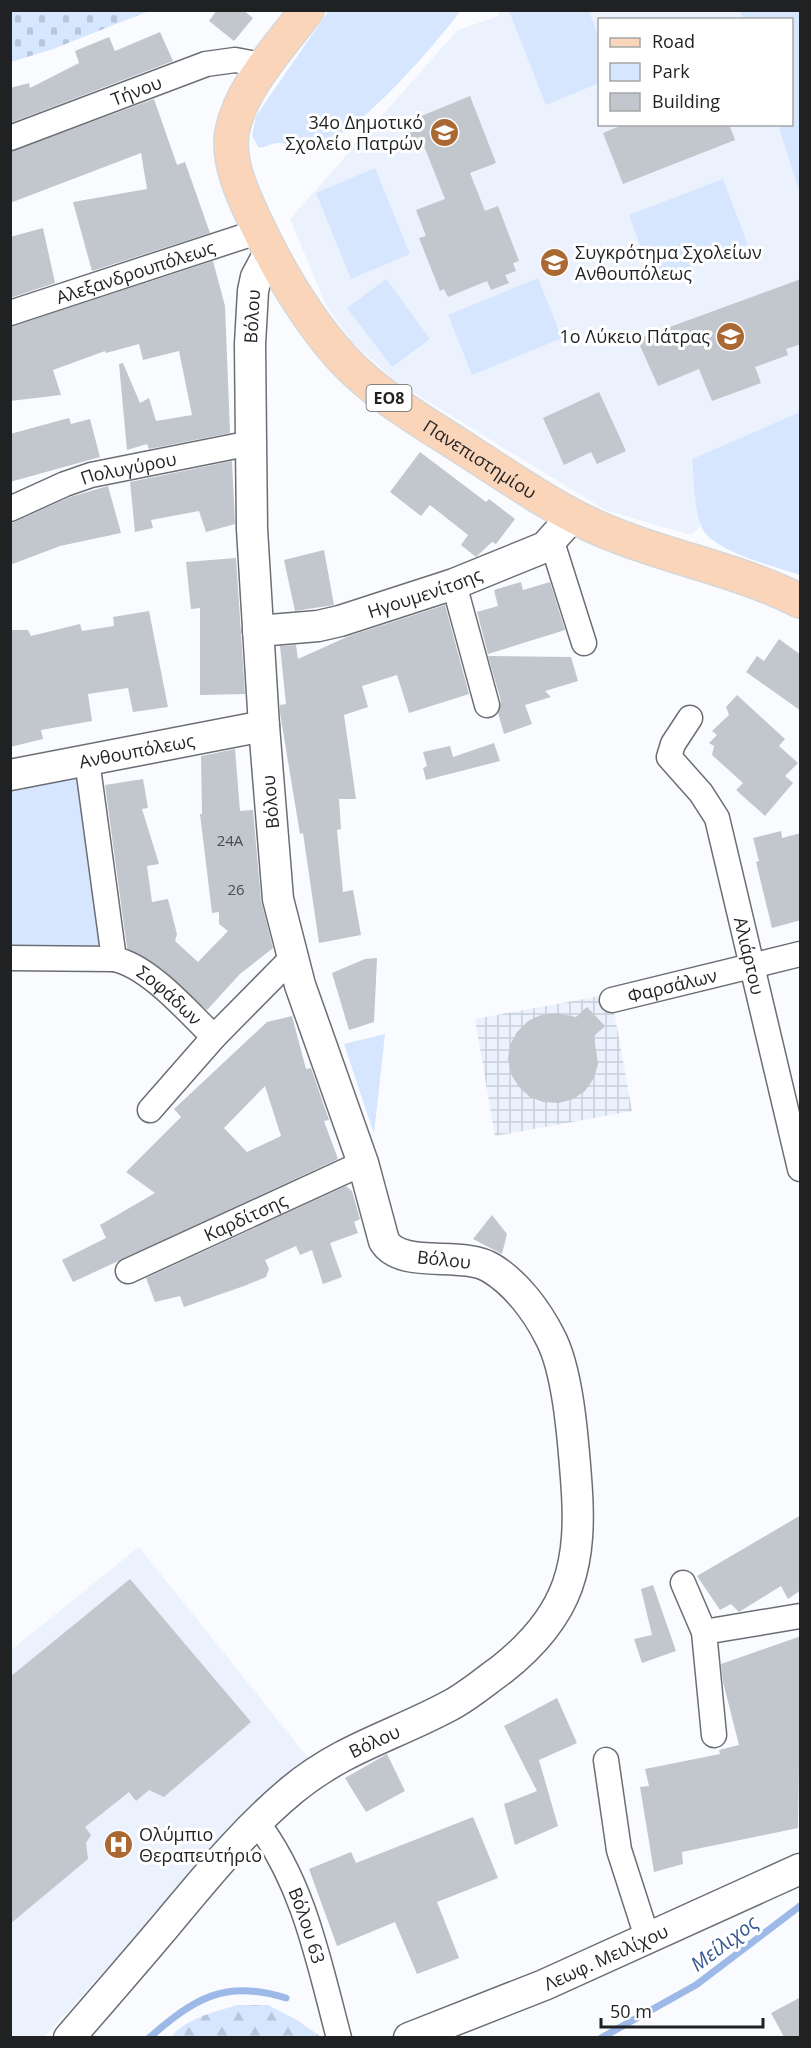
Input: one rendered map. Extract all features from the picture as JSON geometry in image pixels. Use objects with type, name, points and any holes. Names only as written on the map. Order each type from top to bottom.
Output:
[{"type":"main road","name":"Πανεπιστημίου","points":[[307,10],[266,66],[242,105],[232,132],[231,147],[237,175],[265,241],[323,335],[350,366],[406,410],[573,516],[640,545],[778,591],[801,601]]},
{"type":"street","name":"Τήνου","points":[[10,138],[206,64],[235,60],[266,66]]},
{"type":"street","name":"Αλεξανδρουπόλεως","points":[[10,313],[265,241]]},
{"type":"street","name":"Βόλου","points":[[69,2037],[256,1821],[326,1765],[355,1748],[450,1706],[514,1659],[537,1639],[551,1621],[567,1590],[574,1564],[578,1517],[575,1470],[564,1388],[552,1340],[541,1320],[514,1287],[490,1267],[460,1259],[401,1255],[389,1249],[384,1240],[363,1162],[292,958],[278,899],[258,632],[251,443],[250,344],[253,291],[265,241]]},
{"type":"street","name":"Πολυγύρου","points":[[10,509],[91,475],[251,443]]},
{"type":"street","name":"Ηγουμενίτσης","points":[[258,632],[318,626],[339,621],[454,584],[531,555],[552,542],[573,516]]},
{"type":"street","points":[[552,542],[584,643]]},
{"type":"street","points":[[454,584],[487,705]]},
{"type":"street","name":"Αλιάρτου","points":[[690,718],[673,744],[669,757],[701,793],[717,818],[801,1169]]},
{"type":"street","name":"Ανθουπόλεως","points":[[10,775],[264,726]]},
{"type":"street","points":[[87,760],[114,959]]},
{"type":"street","name":"Φαρσάλων","points":[[612,1000],[801,954]]},
{"type":"street","name":"Σοφάδων","points":[[10,958],[114,959],[132,966],[157,984],[214,1036],[292,958]]},
{"type":"street","points":[[150,1110],[214,1036]]},
{"type":"street","name":"Καρδίτσης","points":[[128,1270],[363,1162]]},
{"type":"street","points":[[683,1583],[704,1632],[714,1735]]},
{"type":"street","points":[[704,1632],[801,1616]]},
{"type":"street","points":[[606,1760],[619,1850],[647,1937]]},
{"type":"street","name":"Βόλου 63","points":[[256,1821],[280,1854],[297,1894],[339,2037]]},
{"type":"street","name":"Λεωφ. Μειλίχου","points":[[409,2037],[544,1985],[801,1869]]},
{"type":"shaded area","name":"Συγκρότημα Σχολείων Ανθουπόλεως","points":[[498,11],[740,11],[743,18],[598,18],[598,126],[778,126],[800,194],[800,412],[692,459],[700,526],[691,535],[605,510],[398,383],[352,342],[326,305],[290,219],[458,30],[499,16]]},
{"type":"shaded area","points":[[611,994],[632,1111],[495,1136],[475,1019]]},
{"type":"shaded area","name":"Ολύμπιο Θεραπευτήριο","points":[[139,1547],[308,1758],[142,1930],[44,2037],[11,2038],[11,1650]]},
{"type":"green space","points":[[11,10],[149,11],[53,49],[11,62]]},
{"type":"green space","points":[[329,10],[459,10],[459,13],[413,68],[350,128],[330,141],[313,147],[277,143],[259,148],[252,136],[256,116]]},
{"type":"green space","points":[[509,11],[589,11],[598,35],[598,83],[546,105]]},
{"type":"green space","points":[[740,11],[800,11],[800,194],[778,126],[793,126],[793,18],[743,18]]},
{"type":"green space","points":[[375,168],[410,254],[351,279],[316,193]]},
{"type":"green space","points":[[723,179],[748,245],[653,280],[629,215]]},
{"type":"green space","points":[[538,278],[562,338],[472,375],[448,315]]},
{"type":"green space","points":[[386,279],[430,339],[392,367],[347,308]]},
{"type":"green space","points":[[800,412],[800,575],[731,551],[708,536],[702,528],[697,513],[692,459]]},
{"type":"green space","points":[[82,775],[105,951],[11,953],[11,788]]},
{"type":"green space","points":[[385,1034],[374,1134],[344,1044]]},
{"type":"green space","points":[[237,2005],[268,2005],[297,2020],[321,2037],[171,2037],[177,2030],[193,2020]]},
{"type":"building","points":[[217,10],[243,10],[253,18],[234,41],[209,21]]},
{"type":"building","points":[[160,32],[173,61],[10,123],[10,88],[29,83],[30,88],[79,63],[75,51],[109,37],[115,51]]},
{"type":"building","points":[[470,96],[496,163],[470,173],[485,211],[498,206],[519,261],[513,263],[516,271],[505,275],[509,283],[491,290],[487,281],[448,297],[444,289],[440,291],[419,238],[426,236],[416,210],[445,199],[422,141],[410,146],[402,124]]},
{"type":"building","points":[[154,99],[177,165],[185,162],[210,233],[92,271],[73,202],[147,189],[141,153],[10,203],[10,152]]},
{"type":"building","points":[[620,126],[730,126],[735,140],[623,184],[603,133]]},
{"type":"building","points":[[43,228],[55,283],[10,298],[10,237]]},
{"type":"building","points":[[213,261],[225,306],[230,433],[149,449],[147,444],[127,450],[119,364],[123,363],[140,403],[149,398],[156,421],[192,415],[179,351],[143,360],[139,344],[106,353],[105,351],[53,370],[61,395],[10,401],[10,327]]},
{"type":"building","points":[[801,279],[801,344],[786,349],[788,355],[755,367],[761,383],[712,401],[699,369],[658,386],[637,339]]},
{"type":"building","points":[[599,392],[626,451],[597,464],[591,452],[564,465],[543,418]]},
{"type":"building","points":[[69,418],[71,424],[90,419],[100,457],[10,482],[10,434]]},
{"type":"building","points":[[420,452],[486,502],[489,499],[515,519],[496,544],[492,542],[476,557],[461,545],[468,535],[430,505],[421,516],[390,492]]},
{"type":"building","points":[[232,461],[235,524],[206,532],[199,511],[151,520],[153,528],[135,532],[130,482]]},
{"type":"building","points":[[108,486],[121,533],[60,546],[10,565],[10,524],[70,497]]},
{"type":"building","points":[[324,550],[334,605],[295,611],[284,560]]},
{"type":"building","points":[[236,558],[245,694],[200,695],[200,608],[191,609],[186,562]]},
{"type":"building","points":[[521,582],[523,590],[550,582],[565,630],[488,654],[477,612],[498,606],[494,590]]},
{"type":"building","points":[[445,605],[469,694],[409,713],[397,675],[362,686],[368,707],[344,715],[356,799],[339,799],[341,829],[337,830],[343,892],[353,890],[361,935],[319,943],[303,833],[300,834],[280,713],[280,705],[286,704],[280,646],[296,645],[298,659],[349,636]]},
{"type":"building","points":[[149,611],[168,707],[133,712],[128,688],[88,694],[92,721],[41,730],[43,739],[10,747],[10,630],[28,630],[31,636],[80,624],[82,631],[114,626],[113,617]]},
{"type":"building","points":[[779,639],[801,655],[801,711],[746,672],[757,656],[764,661]]},
{"type":"building","points":[[488,656],[571,657],[578,681],[545,691],[551,697],[525,705],[532,724],[504,734],[498,713],[501,701]]},
{"type":"building","points":[[737,695],[785,739],[779,746],[798,763],[785,776],[793,783],[765,816],[736,790],[743,783],[712,755],[714,746],[709,743],[717,735],[712,731],[729,715],[726,707]]},
{"type":"building","points":[[494,743],[500,761],[426,780],[423,768],[427,766],[423,752],[450,746],[453,757]]},
{"type":"building","points":[[235,749],[240,811],[253,810],[261,900],[273,948],[240,974],[207,1010],[162,969],[127,948],[105,785],[143,779],[148,808],[142,809],[159,864],[147,866],[152,902],[168,899],[177,934],[175,941],[198,962],[228,931],[219,924],[219,912],[212,913],[200,814],[202,814],[201,756]]},
{"type":"building","points":[[781,831],[782,838],[801,833],[801,920],[772,928],[756,862],[759,861],[753,838]]},
{"type":"building","points":[[377,958],[374,1022],[349,1030],[332,973],[365,959]]},
{"type":"building","points":[[587,1007],[605,1026],[594,1036],[598,1064],[594,1078],[585,1091],[573,1099],[559,1103],[543,1102],[530,1097],[519,1087],[511,1074],[508,1059],[510,1045],[517,1032],[528,1021],[541,1015],[556,1013],[576,1017]]},
{"type":"building","points":[[292,1016],[306,1069],[311,1068],[329,1120],[324,1121],[338,1159],[73,1282],[62,1260],[106,1238],[100,1225],[155,1193],[126,1172],[181,1117],[174,1109],[267,1022]],"holes":[[[265,1086],[281,1136],[247,1152],[224,1128]]]},
{"type":"building","points":[[346,1186],[352,1191],[360,1219],[354,1222],[358,1233],[330,1243],[342,1277],[323,1284],[312,1250],[300,1255],[296,1246],[265,1260],[269,1269],[266,1277],[244,1286],[184,1307],[180,1296],[155,1302],[146,1278]]},
{"type":"building","points":[[492,1215],[507,1234],[502,1254],[473,1239]]},
{"type":"building","points":[[801,1515],[801,1590],[788,1599],[781,1586],[739,1612],[731,1604],[720,1610],[697,1576]]},
{"type":"building","points":[[130,1579],[251,1722],[164,1797],[149,1790],[136,1801],[129,1792],[85,1827],[91,1835],[86,1843],[88,1859],[10,1924],[10,1677]]},
{"type":"building","points":[[653,1585],[676,1651],[642,1663],[634,1639],[652,1635],[641,1589]]},
{"type":"building","points":[[801,1636],[798,1828],[682,1852],[683,1864],[654,1872],[640,1787],[649,1786],[645,1769],[720,1754],[719,1750],[739,1745],[723,1682],[721,1664]]},
{"type":"building","points":[[557,1698],[577,1743],[539,1760],[558,1826],[515,1845],[504,1804],[537,1791],[504,1726]]},
{"type":"building","points":[[387,1754],[405,1791],[366,1812],[345,1778]]},
{"type":"building","points":[[473,1817],[498,1878],[437,1902],[459,1958],[417,1974],[395,1922],[337,1946],[309,1869],[351,1852],[356,1863]]},
{"type":"building","points":[[801,1997],[801,2037],[784,2037],[771,2013]]},
{"type":"waterway","name":"Μείλιχος","points":[[601,2038],[696,1985],[800,1906]]},
{"type":"waterway","name":"Μείλιχος","points":[[149,2038],[181,2012],[212,1996],[245,1991],[286,1998]]},
{"type":"place","name":"34ο Δημοτικό Σχολείο Πατρών","points":[[444,132]]},
{"type":"place","name":"Συγκρότημα Σχολείων Ανθουπόλεως","points":[[554,262]]},
{"type":"place","name":"1ο Λύκειο Πάτρας","points":[[731,336]]},
{"type":"place","name":"Ολύμπιο Θεραπευτήριο","points":[[118,1844]]}]
